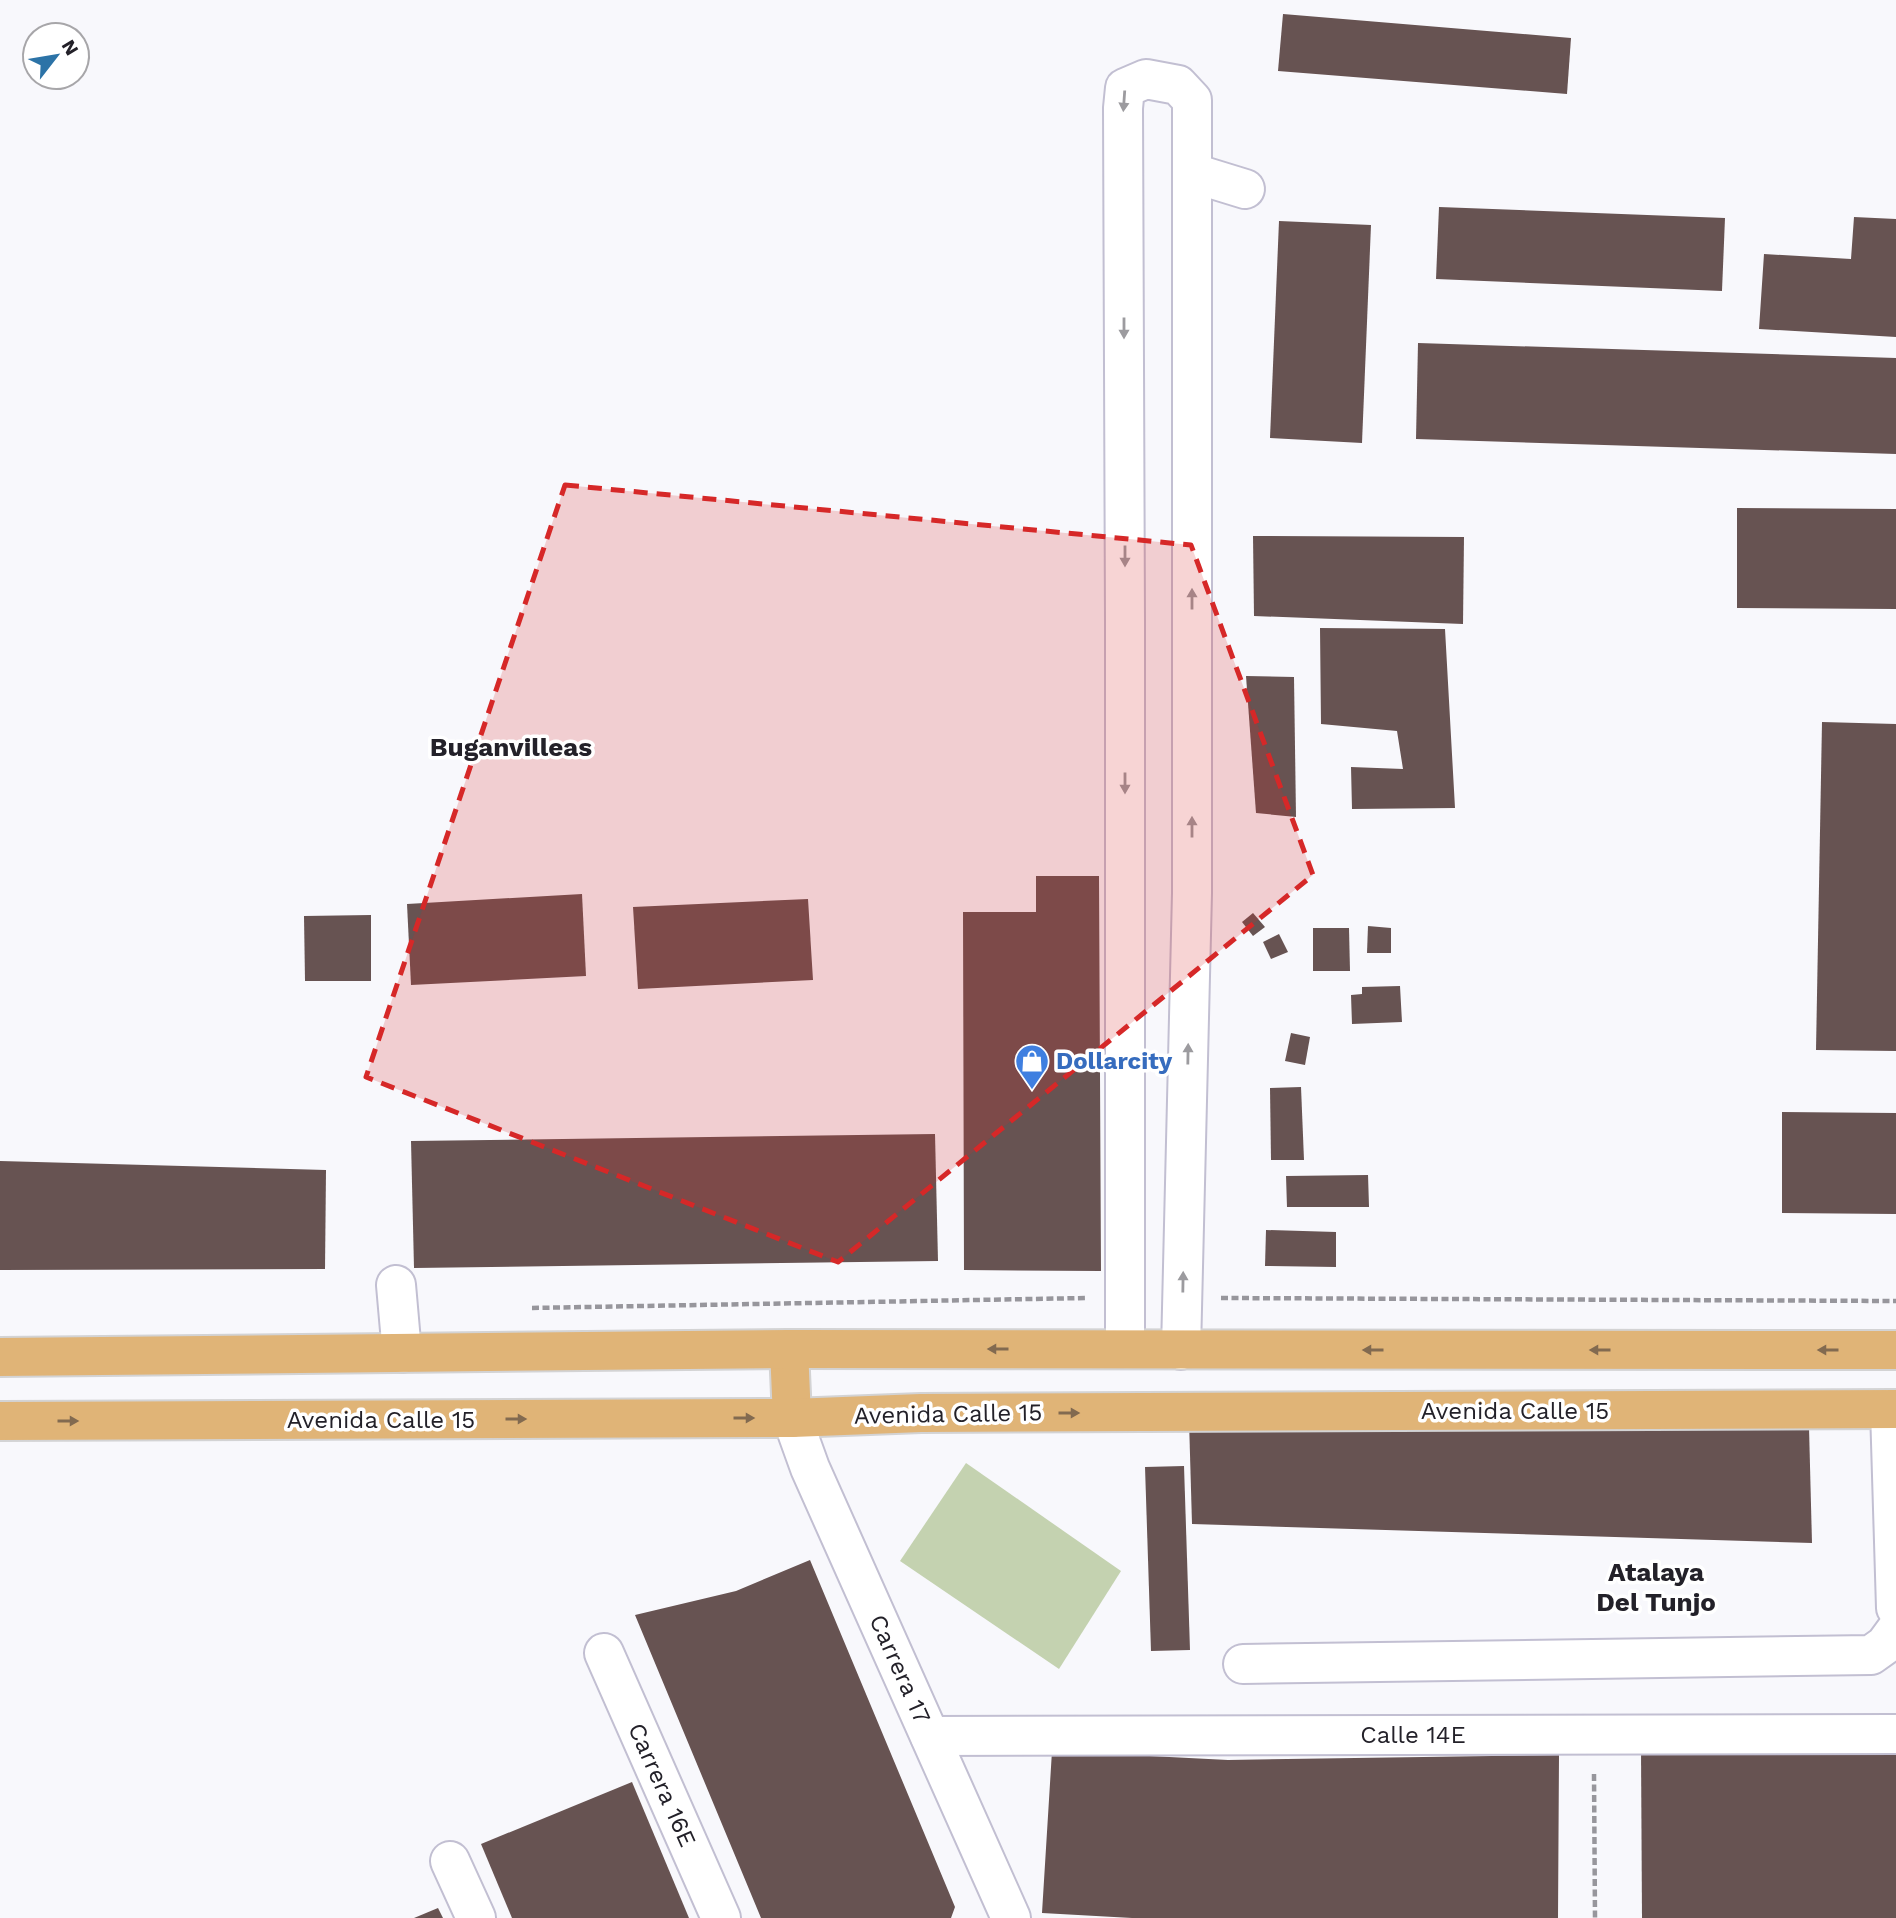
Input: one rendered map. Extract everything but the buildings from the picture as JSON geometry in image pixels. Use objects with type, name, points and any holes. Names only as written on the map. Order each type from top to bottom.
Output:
[{"type":"main road","points":[[789,1349],[792,1418]]},
{"type":"main road","points":[[0,1357],[789,1349],[1896,1350]]},
{"type":"main road","name":"Avenida Calle 15","points":[[0,1421],[1893,1409]]},
{"type":"street","points":[[1125,1349],[1123,108],[1125,88],[1146,79],[1178,85],[1192,100],[1192,893],[1181,1350]]},
{"type":"street","points":[[1193,173],[1245,189]]},
{"type":"street","points":[[396,1285],[402,1353]]},
{"type":"street","points":[[1893,1409],[1895,1584]]},
{"type":"street","name":"Carrera 17","points":[[792,1418],[810,1468],[1011,1918]]},
{"type":"street","points":[[1243,1664],[1871,1655],[1885,1645],[1896,1630]]},
{"type":"street","name":"Carrera 16E","points":[[604,1653],[721,1918]]},
{"type":"street","name":"Calle 14E","points":[[930,1736],[1896,1734]]},
{"type":"street","points":[[450,1861],[476,1918]]},
{"type":"path","points":[[524,1308],[1125,1298]]},
{"type":"path","points":[[1182,1298],[1896,1301]]},
{"type":"path","points":[[1594,1735],[1595,1918]]},
{"type":"highlighted area","points":[[565,485],[1191,545],[1313,875],[838,1262],[366,1077]]},
{"type":"green space","points":[[966,1463],[1121,1571],[1059,1669],[900,1561]]},
{"type":"place","name":"Dollarcity","points":[[1032,1091]]},
{"type":"district","name":"Buganvilleas","points":[[511,747]]},
{"type":"district","name":"Atalaya Del Tunjo","points":[[1656,1587]]}]
